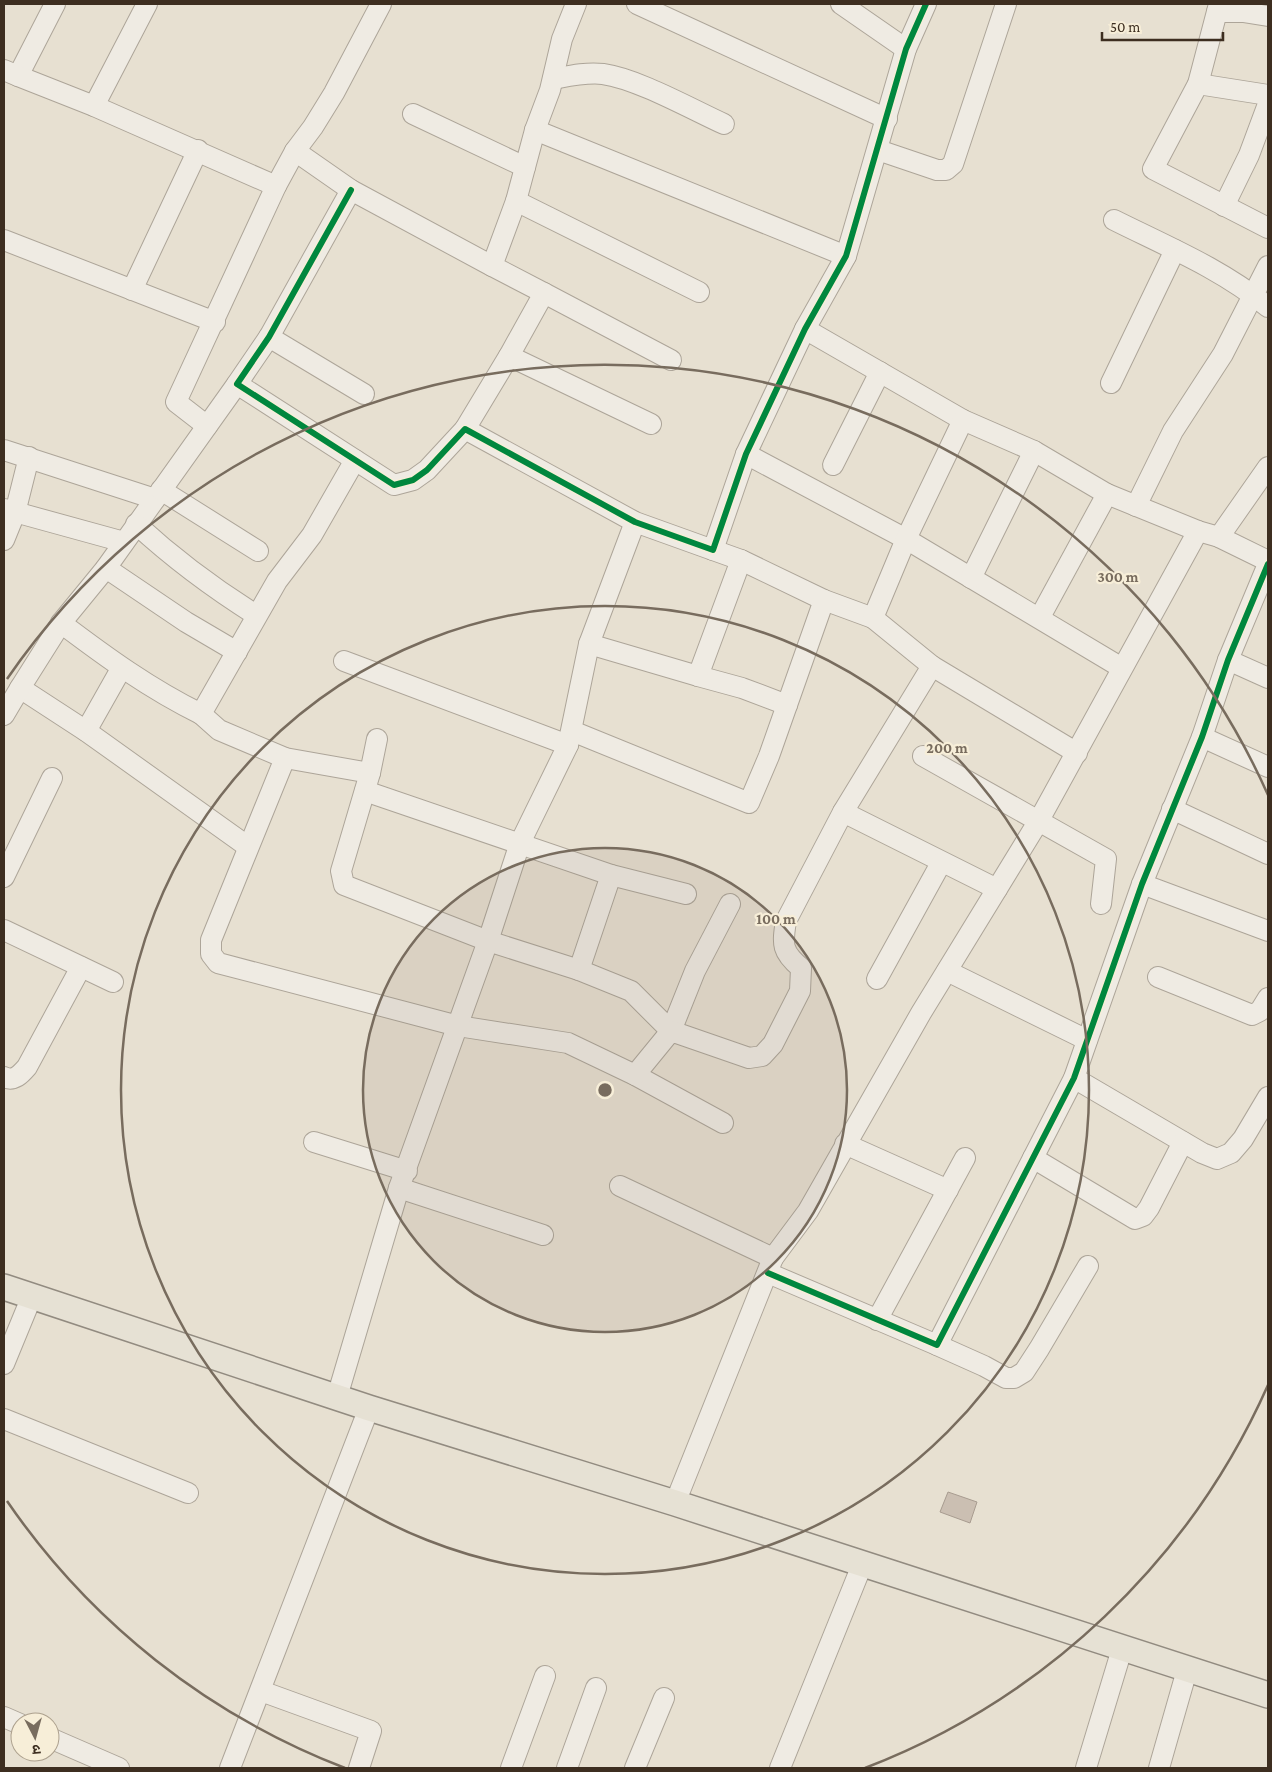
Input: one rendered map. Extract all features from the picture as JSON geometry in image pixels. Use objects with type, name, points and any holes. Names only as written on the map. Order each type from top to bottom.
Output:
[{"type":"main road","points":[[4,1287],[369,1408],[675,1503],[862,1566],[1268,1695]]},
{"type":"street","points":[[55,4],[11,73],[198,150],[276,186]]},
{"type":"street","points":[[94,106],[147,4]]},
{"type":"street","points":[[207,426],[176,402],[215,322],[276,186],[295,151],[313,127],[334,93],[381,4]]},
{"type":"street","points":[[492,266],[516,201],[535,130],[553,79],[562,38],[576,4]]},
{"type":"street","points":[[637,4],[669,12],[888,119]]},
{"type":"street","points":[[841,4],[906,49]]},
{"type":"street","points":[[713,550],[746,454],[805,329],[846,256],[888,119],[906,49],[926,4]]},
{"type":"street","points":[[878,150],[937,170],[946,170],[953,164],[1006,4]]},
{"type":"street","points":[[1268,16],[1218,8],[1198,84],[1153,169],[1268,228]]},
{"type":"street","points":[[553,79],[582,73],[603,74],[626,80],[724,124]]},
{"type":"street","points":[[1198,84],[1268,95]]},
{"type":"street","points":[[1224,206],[1249,156],[1268,104]]},
{"type":"street","points":[[413,114],[526,167]]},
{"type":"street","points":[[535,130],[846,256]]},
{"type":"street","points":[[132,290],[198,150]]},
{"type":"street","points":[[295,151],[351,190],[671,360]]},
{"type":"street","points":[[4,715],[61,623],[106,568],[269,338],[351,190]]},
{"type":"street","points":[[516,201],[699,292]]},
{"type":"street","points":[[1114,220],[1175,250],[1252,294],[1268,307]]},
{"type":"street","points":[[4,240],[215,322]]},
{"type":"street","points":[[1111,384],[1175,250]]},
{"type":"street","points":[[1136,506],[1173,431],[1223,354],[1268,266]]},
{"type":"street","points":[[237,384],[394,485],[412,480],[427,470],[465,429],[544,293]]},
{"type":"street","points":[[805,329],[963,420],[1034,452],[1107,494],[1198,531],[1218,537],[1268,562],[1228,660],[1202,737],[1142,884],[1074,1078],[937,1345]]},
{"type":"street","points":[[269,338],[364,394]]},
{"type":"street","points":[[509,356],[651,424]]},
{"type":"street","points":[[833,465],[880,372]]},
{"type":"street","points":[[873,618],[906,540],[963,420]]},
{"type":"street","points":[[465,429],[635,522],[741,560],[824,600],[873,618],[932,666],[1077,753]]},
{"type":"street","points":[[4,450],[158,494],[258,551]]},
{"type":"street","points":[[971,578],[1034,452]]},
{"type":"street","points":[[746,454],[906,540],[1040,617],[1122,668]]},
{"type":"street","points":[[4,540],[9,511],[29,457]]},
{"type":"street","points":[[201,714],[256,615],[277,581],[312,535],[355,460]]},
{"type":"street","points":[[1218,537],[1268,467]]},
{"type":"street","points":[[1040,617],[1107,494]]},
{"type":"street","points":[[9,511],[124,542]]},
{"type":"street","points":[[337,1397],[403,1180],[488,941],[520,843],[570,738],[589,644],[635,522]]},
{"type":"street","points":[[136,524],[197,576],[256,615]]},
{"type":"street","points":[[675,1503],[771,1266],[808,1211],[947,970],[1038,822],[1198,531]]},
{"type":"street","points":[[698,676],[741,560]]},
{"type":"street","points":[[106,568],[186,622],[237,652]]},
{"type":"street","points":[[344,661],[570,738],[750,803],[824,600]]},
{"type":"street","points":[[61,623],[121,669],[160,694],[201,714],[219,730],[285,758],[367,782],[520,843],[611,874],[686,894]]},
{"type":"street","points":[[589,644],[742,688],[787,705]]},
{"type":"street","points":[[1228,660],[1268,678]]},
{"type":"street","points":[[377,738],[367,782],[341,871],[344,885],[488,941],[579,970],[631,990],[671,1031],[748,1058],[762,1056],[773,1044],[800,991],[802,982],[801,968],[788,957],[783,941],[786,921],[843,812],[932,666]]},
{"type":"street","points":[[86,730],[121,669]]},
{"type":"street","points":[[20,688],[86,730],[248,846]]},
{"type":"street","points":[[1202,737],[1268,767]]},
{"type":"street","points":[[923,756],[1106,859],[1101,904]]},
{"type":"street","points":[[285,758],[211,940],[211,954],[218,963],[458,1026],[568,1043],[635,1075],[723,1123]]},
{"type":"street","points":[[4,877],[52,778]]},
{"type":"street","points":[[1172,809],[1268,854]]},
{"type":"street","points":[[843,812],[941,863],[997,889]]},
{"type":"street","points":[[876,979],[941,863]]},
{"type":"street","points":[[579,970],[611,874]]},
{"type":"street","points":[[1142,884],[1268,931]]},
{"type":"street","points":[[635,1075],[671,1031],[696,970],[730,904]]},
{"type":"street","points":[[4,930],[113,982]]},
{"type":"street","points":[[4,1077],[8,1079],[19,1076],[27,1067],[80,967]]},
{"type":"street","points":[[947,970],[1088,1040]]},
{"type":"street","points":[[1158,977],[1252,1015],[1260,1011],[1268,998]]},
{"type":"street","points":[[1074,1078],[1183,1142],[1217,1159],[1231,1153],[1243,1139],[1268,1097]]},
{"type":"street","points":[[314,1142],[403,1180],[543,1234]]},
{"type":"street","points":[[1033,1158],[1135,1219],[1143,1216],[1149,1208],[1183,1142]]},
{"type":"street","points":[[846,1144],[948,1190]]},
{"type":"street","points":[[877,1320],[965,1158]]},
{"type":"street","points":[[620,1186],[877,1320],[984,1366],[1006,1378],[1014,1378],[1024,1372],[1088,1266]]},
{"type":"street","points":[[4,1364],[32,1296]]},
{"type":"street","points":[[230,1768],[369,1408]]},
{"type":"street","points":[[4,1419],[188,1493]]},
{"type":"street","points":[[780,1768],[862,1566]]},
{"type":"street","points":[[1086,1768],[1122,1649]]},
{"type":"street","points":[[1159,1768],[1187,1670]]},
{"type":"street","points":[[511,1768],[545,1676]]},
{"type":"street","points":[[567,1768],[596,1688]]},
{"type":"street","points":[[261,1691],[371,1731],[360,1768]]},
{"type":"street","points":[[635,1768],[664,1698]]},
{"type":"street","points":[[60,1742],[119,1768]]},
{"type":"building","points":[[948,1492],[977,1502],[970,1523],[940,1512]]},
{"type":"cycle path","points":[[351,190],[269,337],[237,384],[394,485],[413,480],[427,470],[465,429],[635,522],[713,550],[746,454],[805,329],[846,256],[906,49],[926,4]]},
{"type":"cycle path","points":[[768,1273],[937,1345],[1074,1078],[1142,884],[1202,737],[1228,660],[1268,564]]}]
